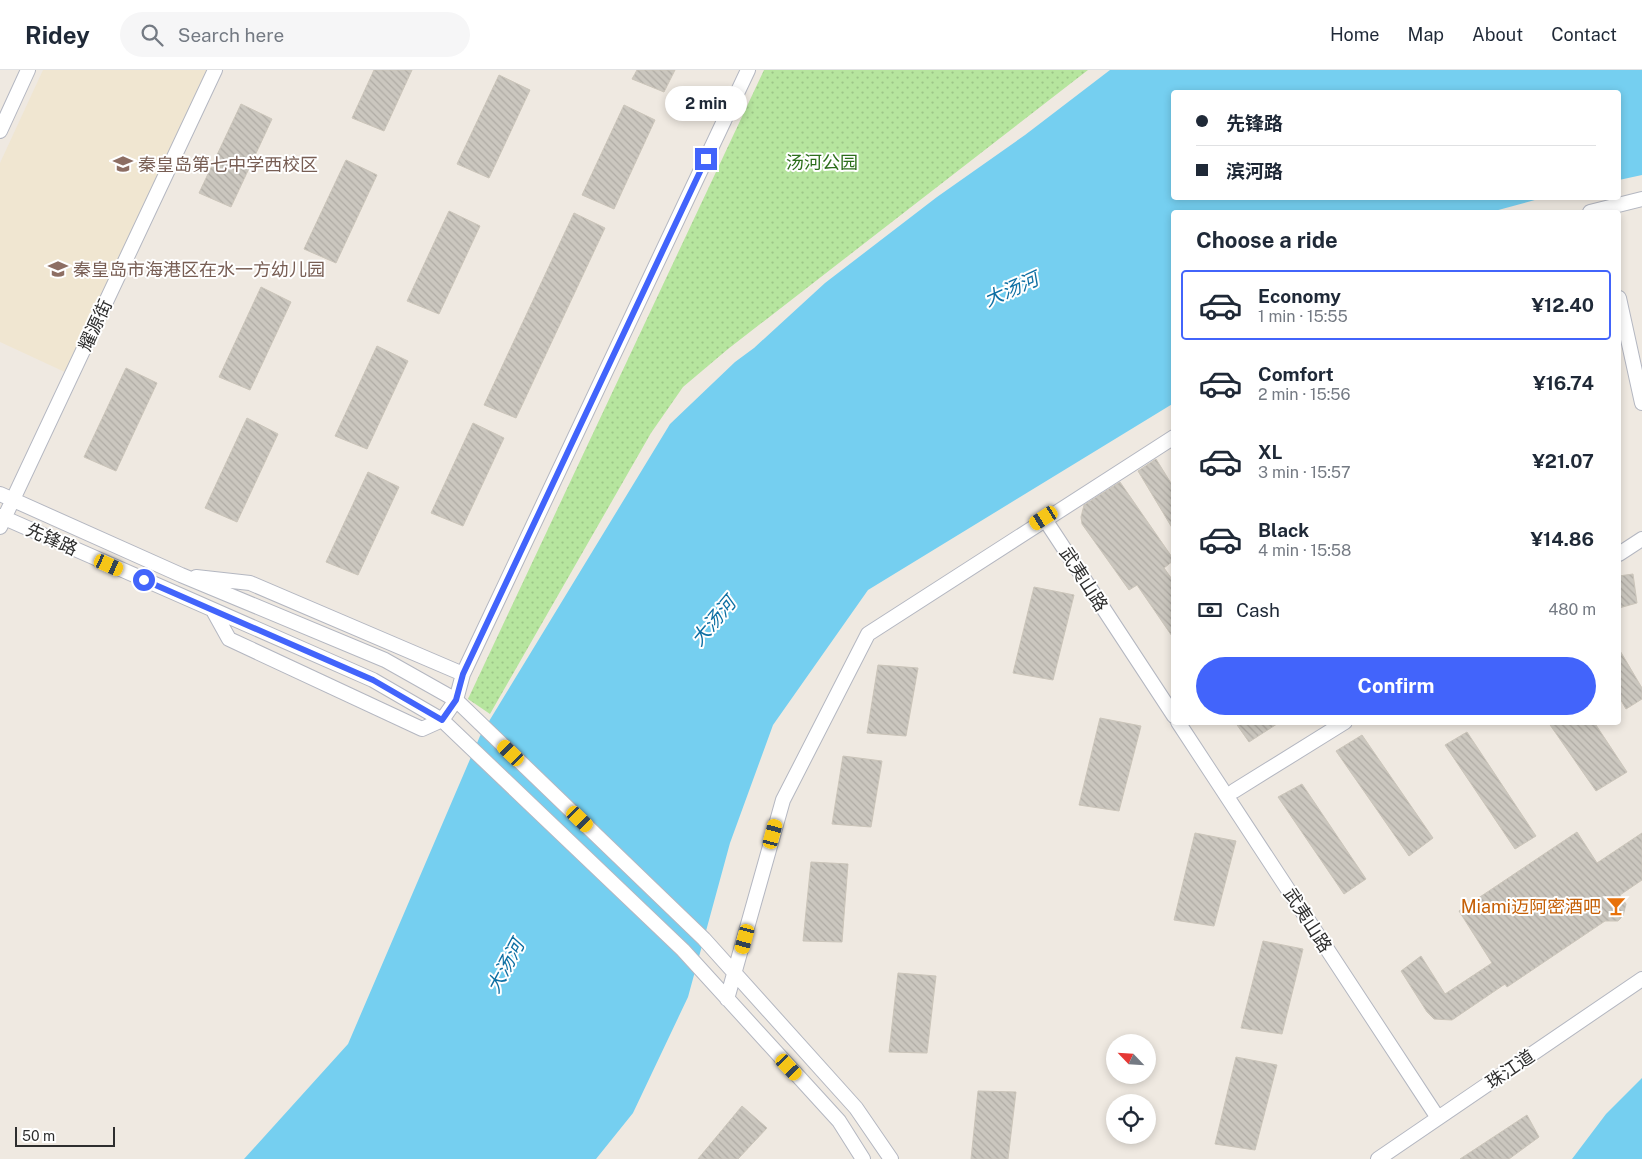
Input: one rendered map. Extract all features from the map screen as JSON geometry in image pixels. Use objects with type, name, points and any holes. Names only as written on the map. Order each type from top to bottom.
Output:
[{"type":"street","points":[[0,131],[28,70]]},
{"type":"street","name":"耀源街","points":[[1,520],[6,497],[215,70]]},
{"type":"street","points":[[214,612],[229,639],[422,728],[442,720],[456,700],[463,674],[748,70]]},
{"type":"street","points":[[1603,210],[1642,199]]},
{"type":"street","points":[[1621,306],[1638,370],[1642,403]]},
{"type":"street","points":[[727,999],[736,974],[783,800],[868,634],[1044,518],[1171,439]]},
{"type":"street","points":[[6,497],[181,575],[385,660],[456,700],[697,932],[856,1108],[891,1159]]},
{"type":"street","name":"武夷山路","points":[[1044,518],[1171,711]]},
{"type":"street","name":"先锋路","points":[[1,520],[373,680],[442,720],[683,950],[839,1121],[863,1159]]},
{"type":"street","points":[[1621,553],[1642,539]]},
{"type":"street","points":[[181,575],[250,583],[463,674]]},
{"type":"street","name":"武夷山路","points":[[1180,725],[1438,1118]]},
{"type":"street","points":[[1234,791],[1340,725]]},
{"type":"street","name":"珠江道","points":[[1378,1159],[1642,979]]},
{"type":"shaded area","points":[[43,70],[209,70],[67,373],[0,342],[0,163]]},
{"type":"green space","name":"汤河公园","points":[[764,70],[1088,70],[728,349],[683,387],[651,433],[490,714],[468,699]]},
{"type":"water","name":"大汤河","points":[[1110,70],[1642,70],[1642,175],[1621,180],[1621,90],[1171,90],[1171,200],[1535,200],[1498,210],[1171,210],[1171,405],[868,590],[773,725],[730,843],[688,997],[633,1113],[596,1159],[244,1159],[348,1044],[480,736],[670,424],[735,362],[754,348],[825,283],[937,197],[1025,135]]},
{"type":"water","points":[[1642,1078],[1642,1159],[1572,1159],[1606,1114]]},
{"type":"building","points":[[374,70],[412,70],[384,131],[352,118]]},
{"type":"building","points":[[637,70],[675,70],[664,92],[632,79]]},
{"type":"building","points":[[499,75],[530,90],[489,178],[457,164]]},
{"type":"building","points":[[241,104],[272,119],[231,207],[199,193]]},
{"type":"building","points":[[624,105],[655,120],[614,209],[582,195]]},
{"type":"building","points":[[346,160],[377,175],[336,263],[304,249]]},
{"type":"building","points":[[449,211],[480,226],[439,314],[407,301]]},
{"type":"building","points":[[574,213],[605,228],[516,418],[484,405]]},
{"type":"building","points":[[261,287],[291,302],[250,390],[219,377]]},
{"type":"building","points":[[377,346],[408,361],[367,449],[335,436]]},
{"type":"building","points":[[126,368],[157,383],[116,471],[84,457]]},
{"type":"building","points":[[247,418],[278,434],[237,522],[205,508]]},
{"type":"building","points":[[473,423],[504,438],[463,526],[431,513]]},
{"type":"building","points":[[1156,459],[1171,483],[1171,526],[1138,471]]},
{"type":"building","points":[[368,472],[399,487],[358,575],[326,562]]},
{"type":"building","points":[[1120,482],[1171,556],[1171,562],[1164,568],[1171,578],[1171,635],[1137,585],[1129,590],[1082,524],[1081,517],[1084,505]]},
{"type":"building","points":[[1633,574],[1637,603],[1621,607],[1621,576]]},
{"type":"building","points":[[1034,587],[1074,595],[1053,680],[1013,673]]},
{"type":"building","points":[[1621,652],[1642,688],[1642,699],[1626,709],[1621,700]]},
{"type":"building","points":[[878,665],[918,668],[906,736],[867,733]]},
{"type":"building","points":[[1100,718],[1141,726],[1119,811],[1079,805]]},
{"type":"building","points":[[1237,725],[1275,725],[1249,742]]},
{"type":"building","points":[[1550,725],[1596,725],[1627,772],[1596,791]]},
{"type":"building","points":[[1467,732],[1536,836],[1515,849],[1445,745]]},
{"type":"building","points":[[1362,735],[1433,838],[1409,856],[1336,751]]},
{"type":"building","points":[[843,756],[882,761],[871,827],[832,824]]},
{"type":"building","points":[[1302,784],[1366,879],[1344,894],[1278,797]]},
{"type":"building","points":[[1577,832],[1597,863],[1642,833],[1642,880],[1620,895],[1626,904],[1623,916],[1618,921],[1605,921],[1507,987],[1505,984],[1452,1020],[1434,1019],[1427,1012],[1401,971],[1421,956],[1445,994],[1492,963],[1459,911]]},
{"type":"building","points":[[1195,833],[1236,841],[1214,926],[1174,920]]},
{"type":"building","points":[[811,862],[848,864],[842,942],[803,941]]},
{"type":"building","points":[[1263,941],[1303,949],[1282,1034],[1241,1028]]},
{"type":"building","points":[[898,973],[936,976],[927,1053],[889,1052]]},
{"type":"building","points":[[1236,1057],[1277,1065],[1255,1150],[1215,1144]]},
{"type":"building","points":[[978,1091],[1016,1092],[1008,1159],[971,1159]]},
{"type":"building","points":[[742,1106],[767,1128],[738,1159],[698,1159]]},
{"type":"building","points":[[1527,1115],[1539,1137],[1509,1159],[1460,1159]]},
{"type":"place","name":"秦皇岛第七中学西校区","points":[[123,164]]},
{"type":"place","name":"秦皇岛市海港区在水一方幼儿园","points":[[58,269]]},
{"type":"place","name":"Miami迈阿密酒吧","points":[[1616,906]]},
{"type":"route","points":[[144,580],[373,680],[442,720],[456,700],[463,674],[706,159]]}]
